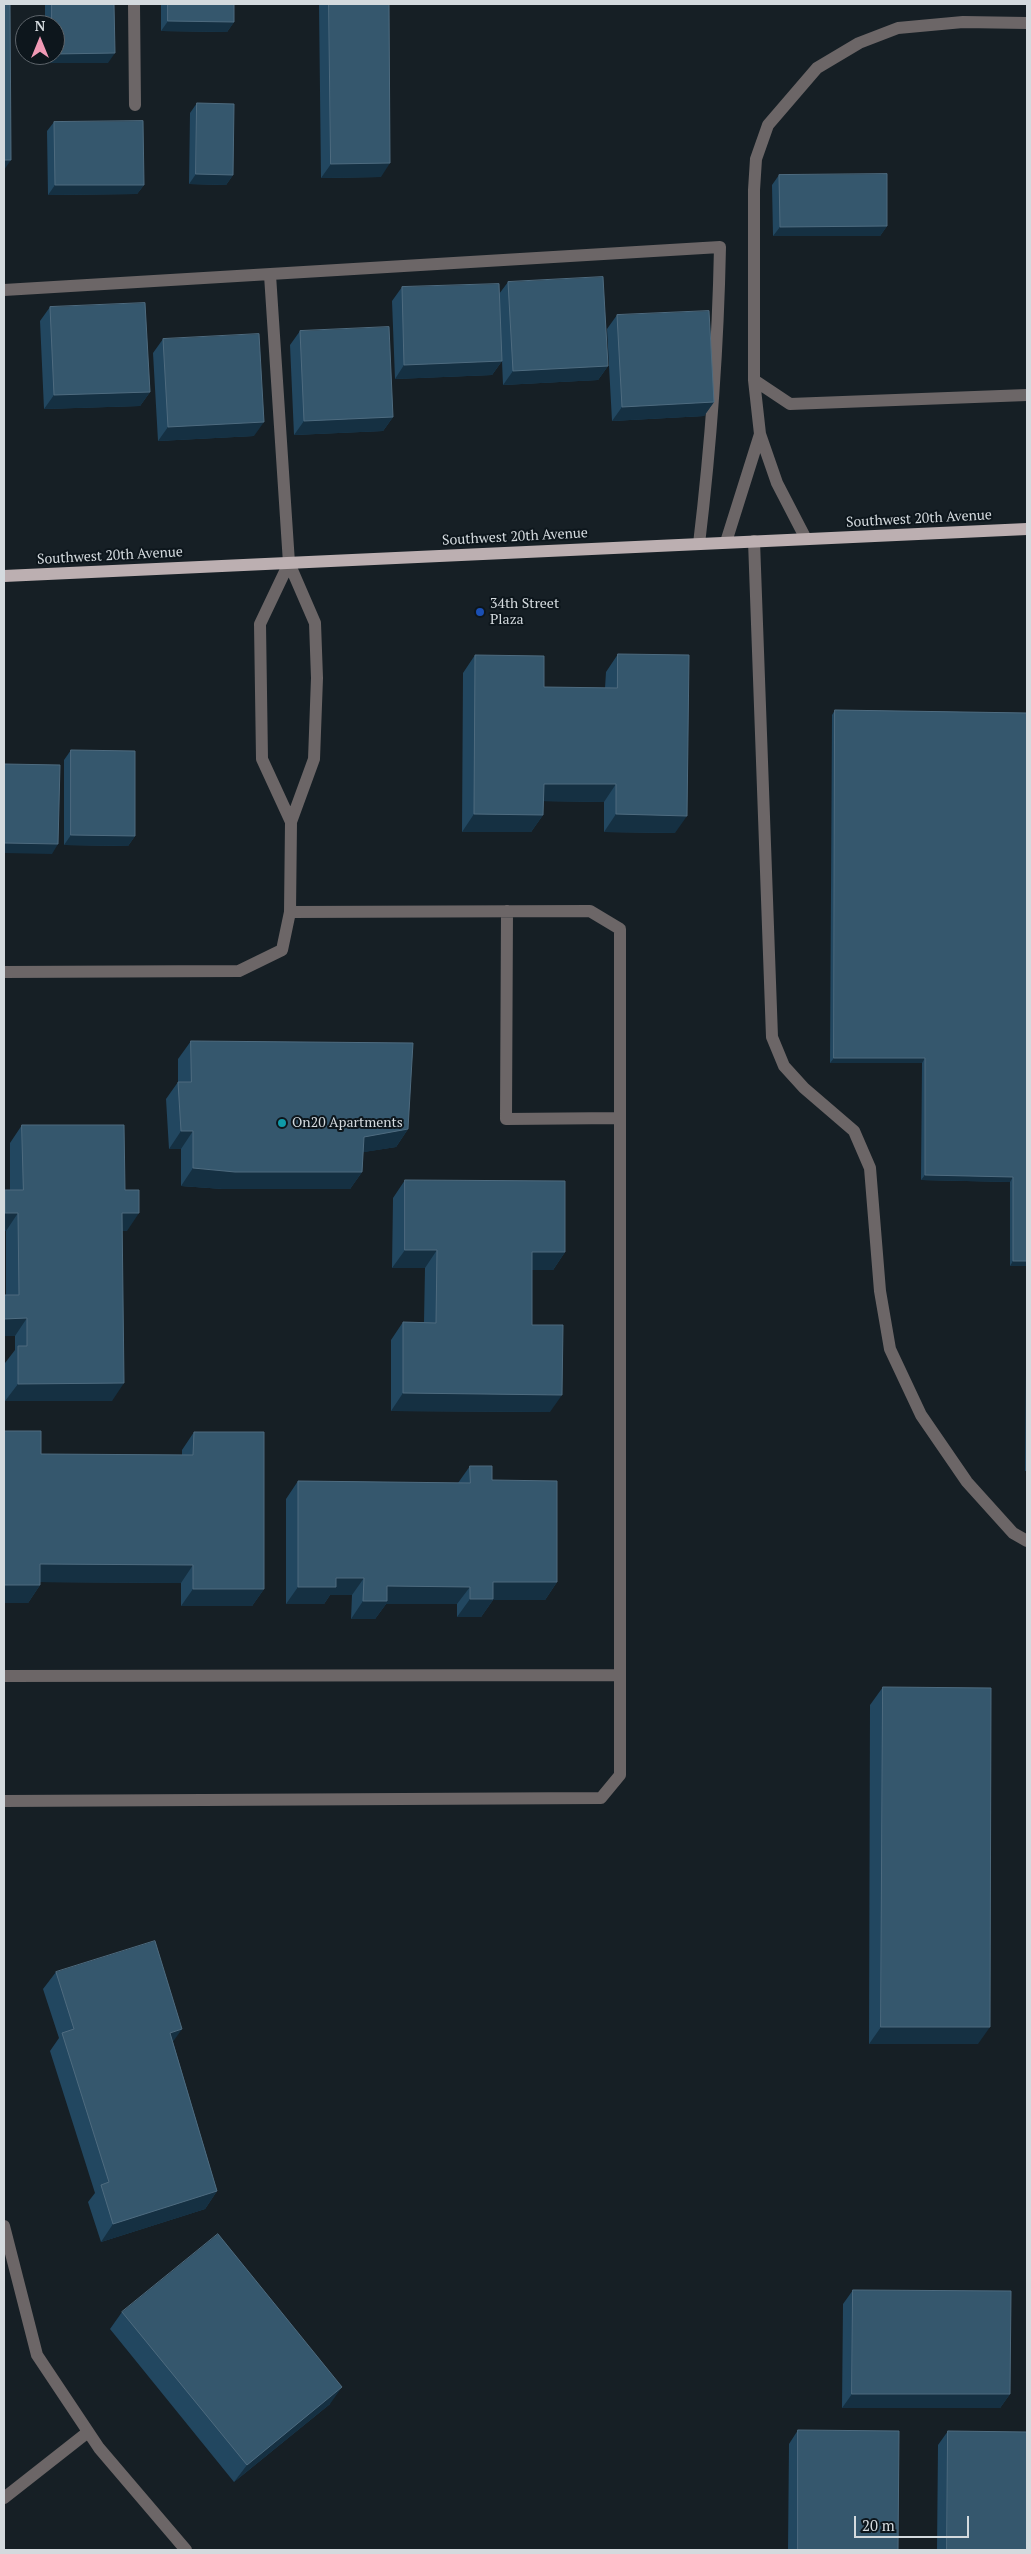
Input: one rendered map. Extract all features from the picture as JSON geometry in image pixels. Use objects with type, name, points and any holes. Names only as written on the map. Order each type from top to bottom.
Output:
[{"type":"main road","name":"Southwest 20th Avenue","points":[[4,576],[1027,529]]},
{"type":"lane","points":[[134,4],[135,105]]},
{"type":"lane","points":[[806,539],[778,483],[760,434],[754,380],[754,190],[756,159],[768,125],[817,68],[866,40],[898,28],[963,22],[1027,23]]},
{"type":"lane","points":[[4,290],[720,247],[718,334],[712,434],[698,544]]},
{"type":"lane","points":[[4,972],[239,970],[282,950],[290,912],[291,822],[314,759],[317,678],[315,622],[289,563],[270,275]]},
{"type":"lane","points":[[754,380],[790,404],[1027,395]]},
{"type":"lane","points":[[726,542],[760,434]]},
{"type":"lane","points":[[754,541],[772,1037],[784,1066],[811,1094],[854,1131],[870,1168],[880,1291],[890,1349],[921,1415],[967,1482],[1013,1533],[1027,1541]]},
{"type":"lane","points":[[289,563],[260,624],[262,759],[291,822]]},
{"type":"lane","points":[[507,911],[506,1119],[620,1118]]},
{"type":"lane","points":[[4,1801],[601,1798],[620,1775],[620,928],[590,911],[290,912]]},
{"type":"lane","points":[[4,1676],[620,1675]]},
{"type":"lane","points":[[4,2226],[37,2356],[88,2432],[182,2549]]},
{"type":"lane","points":[[4,2498],[88,2432]]},
{"type":"building","points":[[4,4],[10,4],[11,160],[4,160]]},
{"type":"building","points":[[52,4],[114,4],[115,53],[65,54],[65,15],[52,15]]},
{"type":"building","points":[[168,4],[234,4],[234,22],[168,21]]},
{"type":"building","points":[[329,4],[389,4],[390,163],[331,164]]},
{"type":"building","points":[[197,103],[234,104],[233,175],[196,174]]},
{"type":"building","points":[[143,121],[144,185],[55,185],[54,122]]},
{"type":"building","points":[[887,174],[887,226],[780,227],[779,175]]},
{"type":"building","points":[[603,277],[608,366],[513,371],[508,282]]},
{"type":"building","points":[[499,284],[502,361],[404,365],[402,287]]},
{"type":"building","points":[[145,303],[150,392],[54,395],[50,307]]},
{"type":"building","points":[[709,311],[714,402],[622,407],[617,315]]},
{"type":"building","points":[[389,327],[393,417],[304,421],[300,331]]},
{"type":"building","points":[[259,334],[264,422],[168,427],[163,339]]},
{"type":"building","points":[[618,654],[689,655],[687,816],[616,814],[616,784],[544,784],[543,815],[474,814],[475,655],[544,656],[544,687],[617,688]]},
{"type":"building","points":[[835,710],[1027,713],[1027,1261],[1013,1261],[1013,1177],[925,1175],[925,1058],[834,1058]]},
{"type":"building","points":[[71,750],[135,751],[135,836],[71,835]]},
{"type":"building","points":[[4,764],[60,765],[58,844],[4,843]]},
{"type":"building","name":"On20 Apartments","points":[[191,1041],[413,1043],[408,1129],[364,1137],[362,1172],[235,1172],[193,1168],[193,1131],[181,1131],[178,1082],[191,1082]]},
{"type":"building","points":[[22,1125],[124,1125],[125,1190],[139,1190],[139,1213],[122,1213],[124,1383],[18,1384],[18,1346],[27,1346],[27,1318],[4,1319],[4,1295],[19,1295],[18,1213],[5,1213],[5,1190],[23,1190]]},
{"type":"building","points":[[405,1180],[565,1181],[565,1252],[532,1252],[532,1325],[563,1325],[562,1395],[403,1393],[403,1322],[436,1323],[437,1250],[405,1250]]},
{"type":"building","points":[[4,1431],[41,1431],[41,1454],[193,1455],[194,1432],[264,1432],[264,1589],[193,1589],[193,1565],[40,1564],[40,1585],[4,1585]]},
{"type":"building","points":[[470,1466],[492,1466],[492,1480],[557,1481],[557,1582],[493,1582],[493,1599],[470,1599],[470,1587],[387,1586],[387,1601],[363,1601],[364,1578],[336,1578],[336,1587],[298,1587],[298,1481],[470,1483]]},
{"type":"building","points":[[883,1687],[991,1688],[990,2027],[881,2027]]},
{"type":"building","points":[[155,1941],[182,2029],[170,2033],[217,2191],[113,2224],[101,2185],[109,2182],[62,2033],[74,2029],[56,1972]]},
{"type":"building","points":[[218,2234],[342,2387],[247,2465],[122,2312]]},
{"type":"building","points":[[853,2290],[1011,2291],[1010,2394],[852,2394]]},
{"type":"building","points":[[798,2430],[899,2431],[898,2550],[798,2550]]},
{"type":"building","points":[[948,2431],[1027,2432],[1027,2550],[947,2550]]},
{"type":"place","name":"34th Street Plaza","points":[[480,612]]},
{"type":"place","name":"On20 Apartments","points":[[282,1123]]}]
